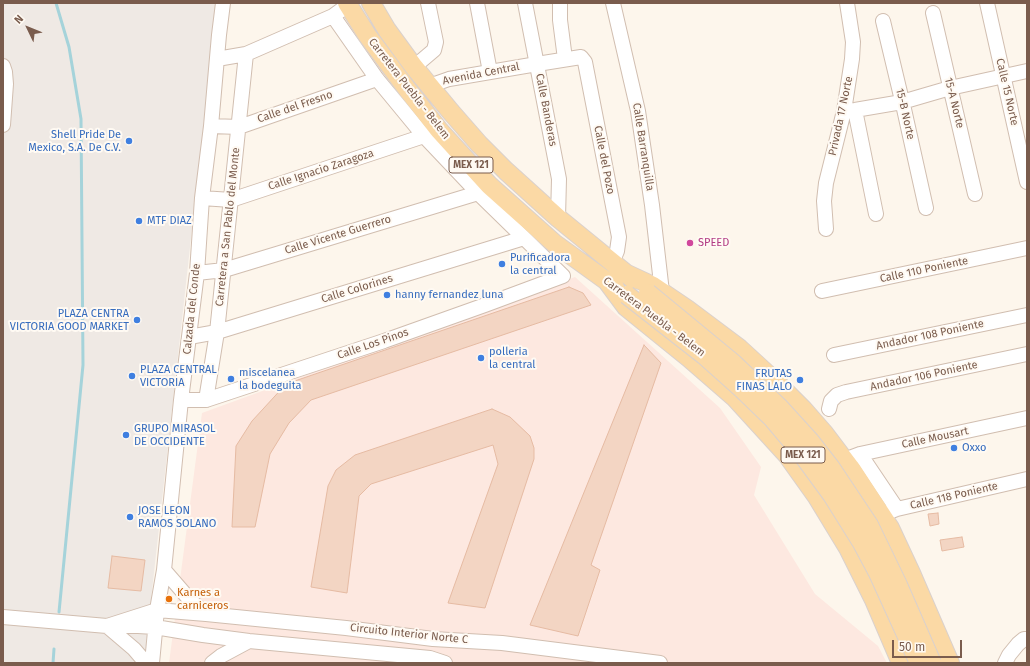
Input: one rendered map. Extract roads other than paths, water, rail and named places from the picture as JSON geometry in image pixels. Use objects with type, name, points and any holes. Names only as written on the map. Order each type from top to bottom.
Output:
[{"type":"main road","name":"Carretera Puebla - Belem","points":[[371,3],[387,30],[429,86],[479,144],[506,171],[558,218],[619,268],[655,292],[668,309],[733,363],[780,408],[810,441],[831,468],[868,525],[898,585],[932,663]]},
{"type":"main road","name":"Carretera Puebla - Belem","points":[[348,4],[367,35],[407,89],[431,133],[455,158],[489,185],[554,243],[627,295],[706,356],[772,418],[799,450],[832,495],[862,543],[878,573],[919,663]]},
{"type":"main road","points":[[606,280],[626,307],[689,358],[735,398],[787,455],[817,496],[848,548],[874,600],[901,663]]},
{"type":"main road","points":[[655,292],[686,309],[739,348],[775,381],[852,457],[852,470],[889,512],[890,528],[911,572],[950,663]]},
{"type":"main road","points":[[893,645],[907,647],[915,646],[921,644],[936,631]]},
{"type":"street","name":"Calzada del Conde","points":[[152,663],[157,610],[164,570],[181,400],[197,273],[202,198],[211,126],[223,3]]},
{"type":"street","points":[[414,67],[434,50],[436,42],[428,3]]},
{"type":"street","points":[[477,3],[490,72]]},
{"type":"street","name":"Calle Banderas","points":[[525,3],[559,179],[558,218]]},
{"type":"street","points":[[560,3],[560,20],[565,59]]},
{"type":"street","name":"Calle Barranquilla","points":[[613,3],[638,111],[652,205],[655,292]]},
{"type":"street","name":"Privada 17 Norte","points":[[826,229],[824,201],[826,183],[850,110],[853,42],[847,3]]},
{"type":"street","name":"Calle 15 Norte","points":[[987,3],[1027,182]]},
{"type":"street","points":[[217,59],[246,54],[333,16],[348,4]]},
{"type":"street","name":"15-A Norte","points":[[933,13],[975,194]]},
{"type":"street","points":[[333,16],[377,79],[431,133]]},
{"type":"street","name":"15-B Norte","points":[[883,21],[926,208]]},
{"type":"street","name":"Carretera a San Pablo del Monte","points":[[206,400],[217,332],[246,54]]},
{"type":"street","name":"Avenida Central","points":[[429,86],[448,79],[581,57]]},
{"type":"street","name":"Calle del Pozo","points":[[581,57],[585,62],[619,238],[617,251],[619,268]]},
{"type":"street","points":[[3,66],[6,84],[3,125]]},
{"type":"street","points":[[876,214],[850,110],[902,102],[950,88],[1003,77],[1027,70]]},
{"type":"street","name":"Calle del Fresno","points":[[211,126],[239,127],[377,79]]},
{"type":"street","name":"Calle Ignacio Zaragoza","points":[[202,198],[231,200],[431,133]]},
{"type":"street","points":[[455,158],[478,193],[524,238]]},
{"type":"street","name":"Calle Vicente Guerrero","points":[[197,273],[224,270],[478,193]]},
{"type":"street","name":"Calle Los Pinos","points":[[181,400],[206,400],[485,306],[563,276],[524,238]]},
{"type":"street","name":"Calle Colorines","points":[[189,337],[217,332],[524,238]]},
{"type":"street","name":"Calle 110 Poniente","points":[[822,291],[1027,248]]},
{"type":"street","name":"Andador 108 Poniente","points":[[834,355],[1027,315]]},
{"type":"street","name":"Andador 106 Poniente","points":[[829,409],[831,401],[837,395],[846,392],[1027,354]]},
{"type":"street","name":"Calle Mousart","points":[[852,457],[1027,418]]},
{"type":"street","name":"Calle 118 Poniente","points":[[889,512],[1027,479]]},
{"type":"street","points":[[164,570],[190,600],[206,614]]},
{"type":"street","points":[[107,626],[157,610]]},
{"type":"street","name":"Circuito Interior Norte C","points":[[157,610],[346,628],[433,639],[502,644],[607,660],[660,663]]},
{"type":"street","points":[[5,616],[107,626],[155,627],[249,641],[430,658],[445,663]]},
{"type":"street","points":[[107,626],[134,649],[146,663]]},
{"type":"street","points":[[1005,663],[1009,655],[1018,644],[1026,639]]},
{"type":"street","points":[[212,663],[221,656],[249,641]]},
{"type":"waterway","points":[[56,3],[69,47],[81,119],[83,365],[59,612]]},
{"type":"waterway","points":[[53,663],[54,649]]},
{"type":"place","name":"Shell Pride De Mexico, S.A. De C.V.","points":[[129,141]]},
{"type":"place","name":"MTF DIAZ","points":[[139,221]]},
{"type":"place","name":"SPEED","points":[[690,243]]},
{"type":"place","name":"Purificadora la central","points":[[502,264]]},
{"type":"place","name":"hanny fernandez luna","points":[[387,295]]},
{"type":"place","name":"PLAZA CENTRA VICTORIA GOOD MARKET","points":[[137,320]]},
{"type":"place","name":"polleria la central","points":[[481,358]]},
{"type":"place","name":"PLAZA CENTRAL VICTORIA","points":[[132,376]]},
{"type":"place","name":"miscelanea la bodeguita","points":[[231,379]]},
{"type":"place","name":"FRUTAS FINAS LALO","points":[[800,380]]},
{"type":"place","name":"GRUPO MIRASOL DE OCCIDENTE","points":[[126,435]]},
{"type":"place","name":"Oxxo","points":[[954,448]]},
{"type":"place","name":"JOSE LEON RAMOS SOLANO","points":[[130,517]]},
{"type":"place","name":"Karnes a carniceros","points":[[169,599]]}]
